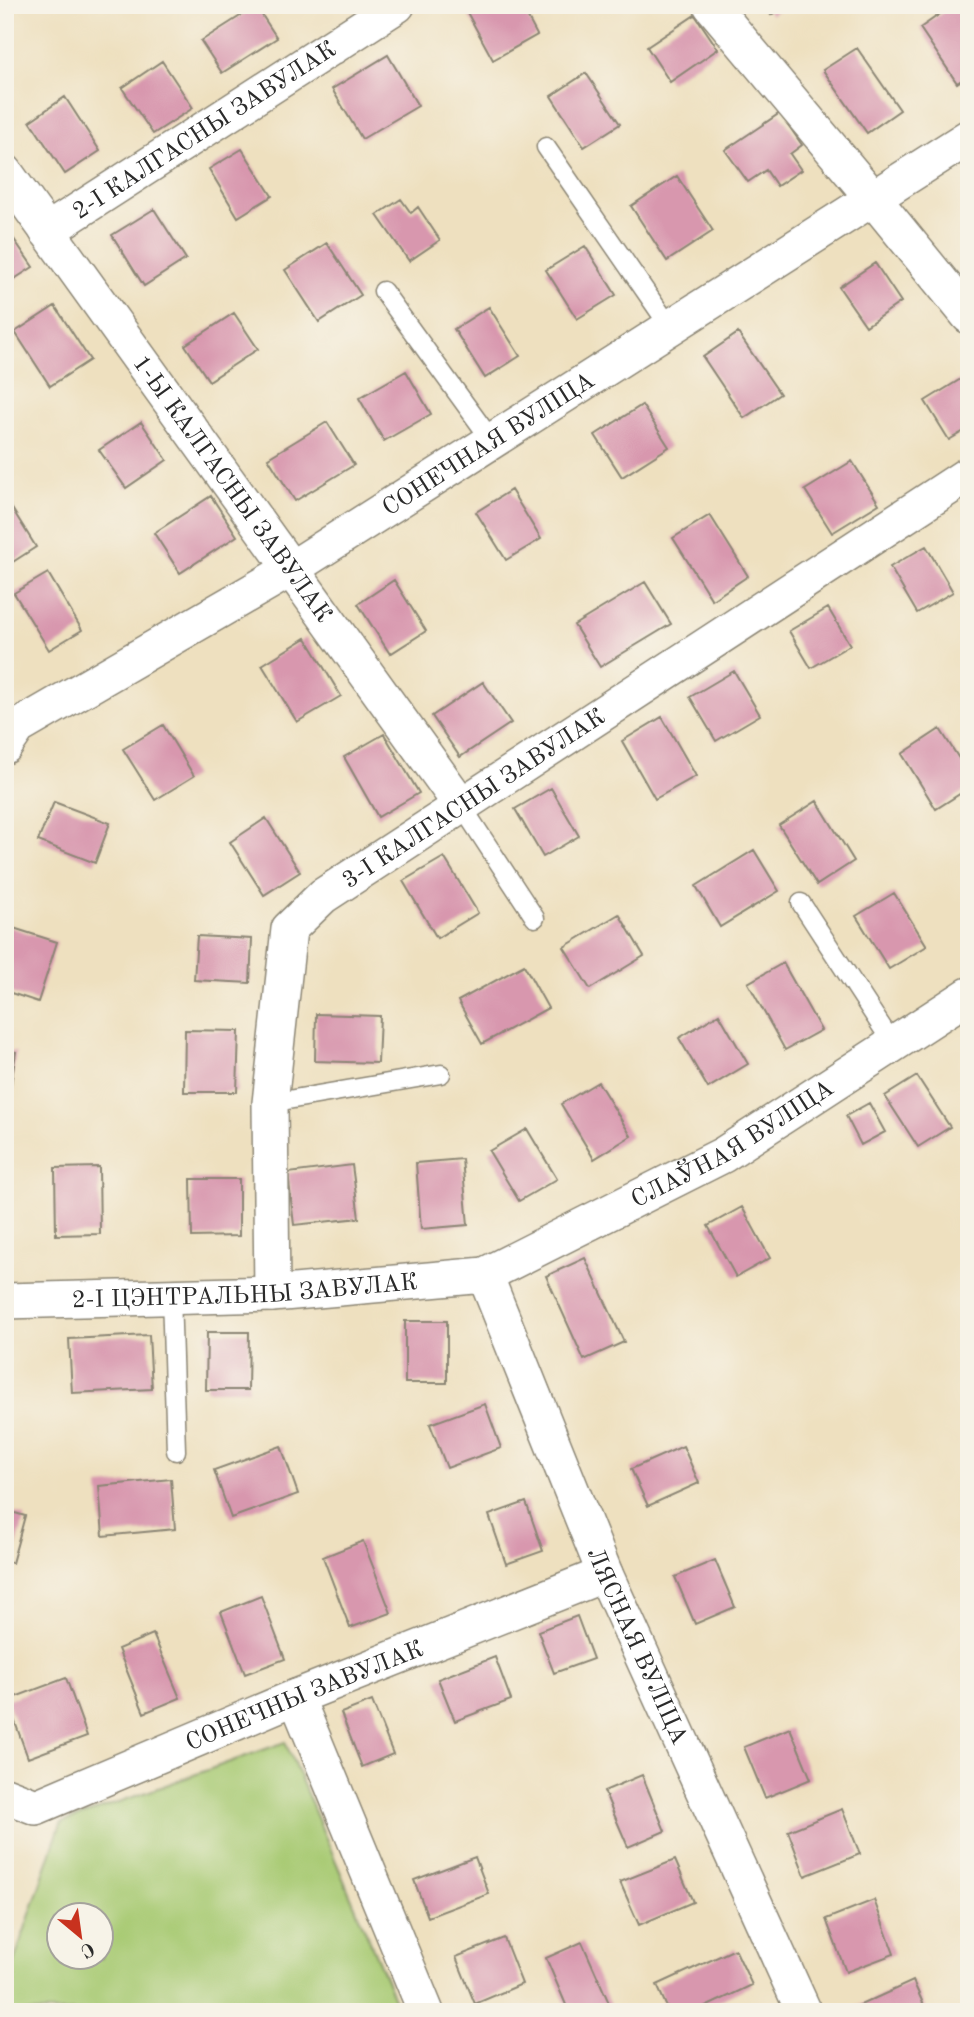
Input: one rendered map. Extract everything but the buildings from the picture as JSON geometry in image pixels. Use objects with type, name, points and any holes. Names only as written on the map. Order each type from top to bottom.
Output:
[{"type":"street","name":"2-І КАЛГАСНЫ ЗАВУЛАК","points":[[47,231],[397,5]]},
{"type":"street","points":[[711,5],[969,316]]},
{"type":"street","name":"СОНЕЧНАЯ ВУЛІЦА","points":[[10,727],[291,569],[969,136]]},
{"type":"street","name":"1-Ы КАЛГАСНЫ ЗАВУЛАК","points":[[5,172],[461,806]]},
{"type":"street","name":"3-І КАЛГАСНЫ ЗАВУЛАК","points":[[272,1294],[270,1103],[289,929],[323,896],[969,474]]},
{"type":"street","name":"СЛАЎНАЯ ВУЛІЦА","points":[[485,1275],[723,1155],[969,995]]},
{"type":"street","name":"2-І ЦЭНТРАЛЬНЫ ЗАВУЛАК","points":[[5,1301],[272,1294],[485,1275]]},
{"type":"street","name":"ЛЯСНАЯ ВУЛІЦА","points":[[485,1275],[605,1574],[804,2012]]},
{"type":"street","name":"СОНЕЧНЫ ЗАВУЛАК","points":[[5,1796],[36,1807],[296,1697],[605,1574]]},
{"type":"street","points":[[296,1697],[426,2012]]},
{"type":"lane","points":[[546,147],[670,327]]},
{"type":"lane","points":[[383,291],[492,441]]},
{"type":"lane","points":[[461,806],[536,918]]},
{"type":"lane","points":[[802,902],[893,1044]]},
{"type":"lane","points":[[270,1103],[441,1074]]},
{"type":"lane","points":[[171,1295],[176,1451]]},
{"type":"green space","points":[[285,1742],[400,2012],[5,2012],[5,1988],[61,1823]]}]
